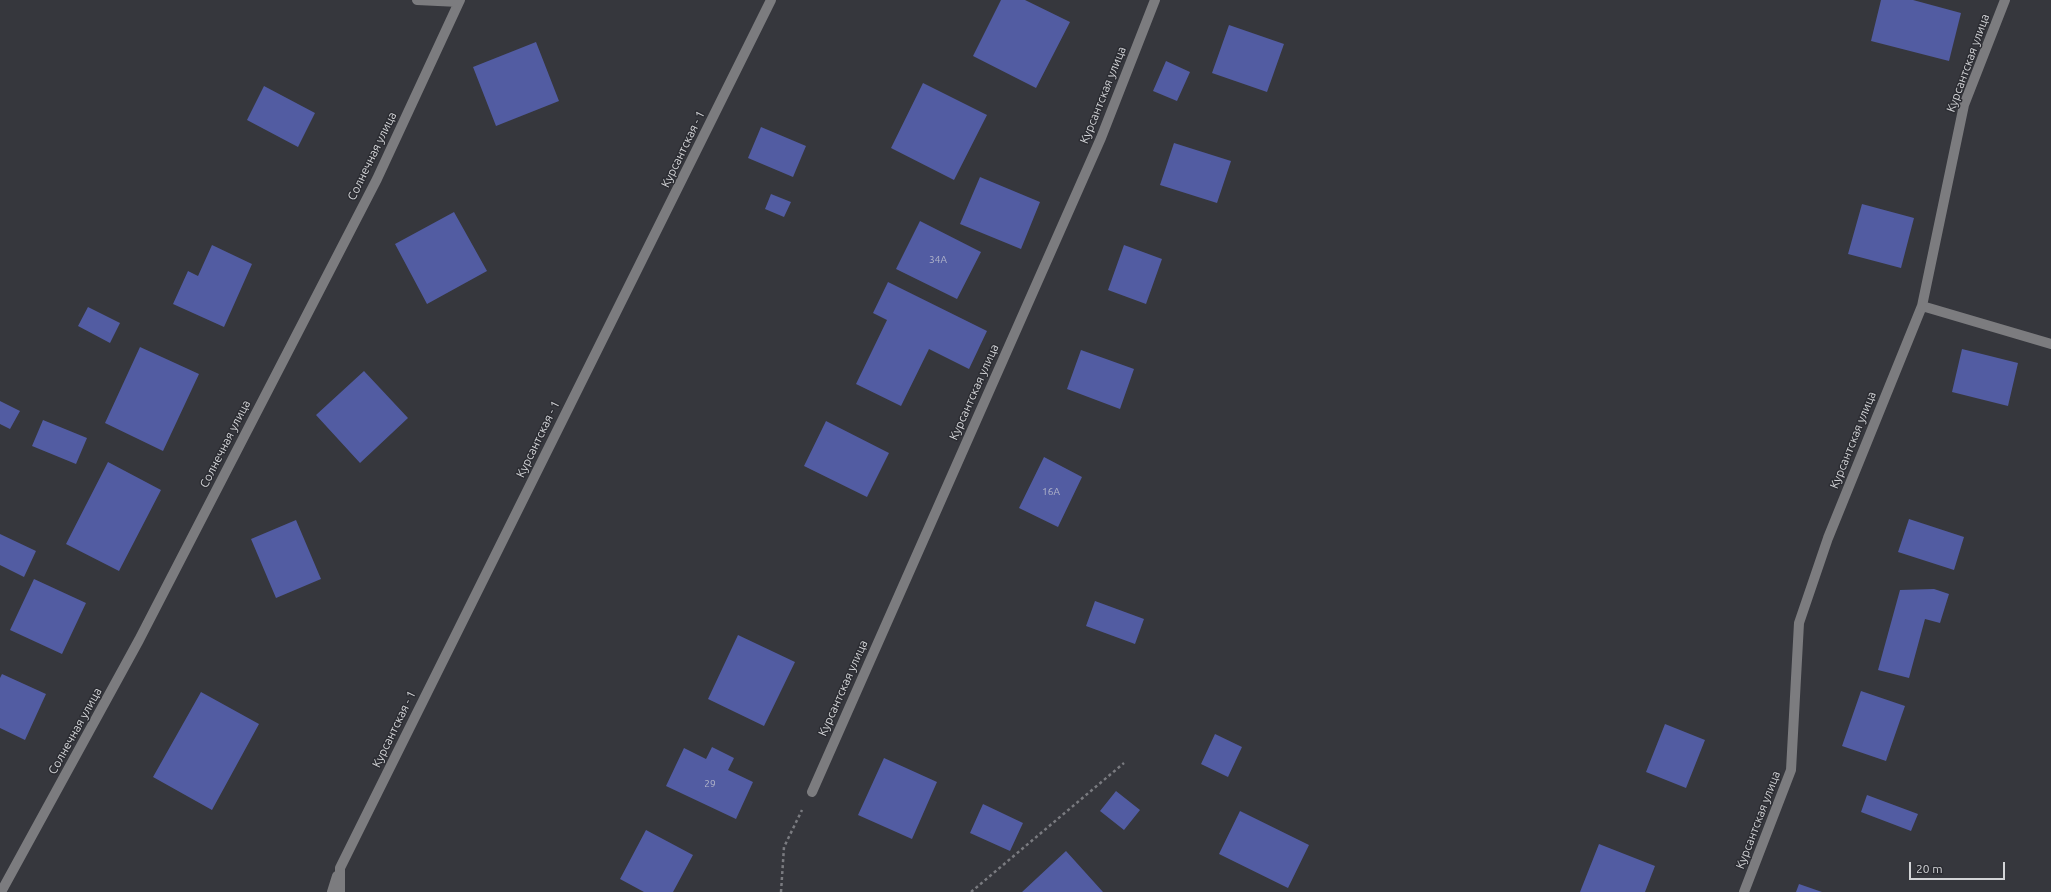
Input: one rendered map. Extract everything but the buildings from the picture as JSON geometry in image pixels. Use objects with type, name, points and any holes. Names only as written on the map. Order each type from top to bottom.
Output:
[{"type":"street","points":[[417,0],[460,1]]},
{"type":"street","name":"Курсантская - 1","points":[[340,892],[340,868],[771,0]]},
{"type":"street","name":"Курсантская улица","points":[[812,792],[1101,138],[1155,0]]},
{"type":"street","name":"Курсантская улица","points":[[1744,892],[1791,770],[1799,623],[1828,538],[1922,306],[1964,105],[2004,0]]},
{"type":"street","name":"Солнечная улица","points":[[2,892],[139,640],[377,179],[460,1]]},
{"type":"street","points":[[1922,306],[2051,344]]},
{"type":"street","points":[[332,892],[340,868]]},
{"type":"path","points":[[972,892],[1124,763]]},
{"type":"path","points":[[781,892],[784,846],[812,792]]}]
